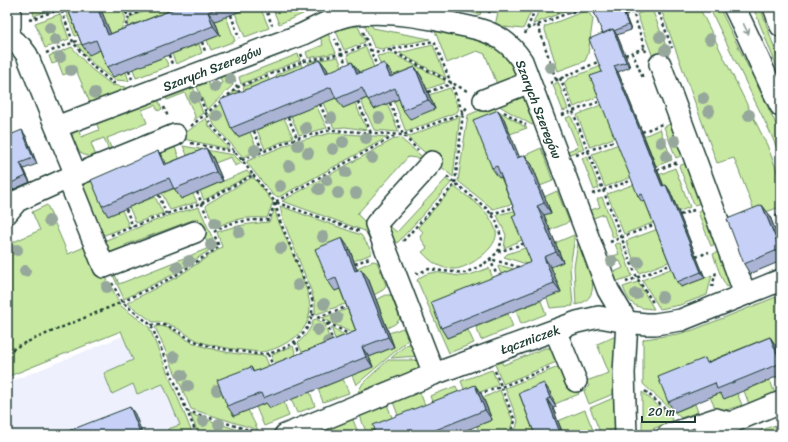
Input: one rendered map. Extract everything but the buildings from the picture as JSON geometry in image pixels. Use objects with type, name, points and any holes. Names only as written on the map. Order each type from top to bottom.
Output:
[{"type":"street","points":[[734,7],[746,30],[772,90],[781,106]]},
{"type":"street","points":[[774,7],[781,26]]},
{"type":"street","name":"Szarych Szeregów","points":[[56,127],[303,34],[328,22],[356,14],[389,13],[424,17],[482,30],[502,40],[517,52],[522,61],[608,290],[627,322]]},
{"type":"street","points":[[9,25],[29,59],[56,127],[94,242],[104,267],[204,233]]},
{"type":"street","points":[[660,64],[745,294]]},
{"type":"street","points":[[484,100],[531,86]]},
{"type":"street","points":[[7,213],[17,201],[175,135]]},
{"type":"street","points":[[432,162],[376,224],[378,255],[398,281],[434,374]]},
{"type":"street","name":"Łączniczek","points":[[285,435],[434,374],[577,322],[599,317],[627,322],[655,324],[681,320],[745,294],[780,285]]},
{"type":"street","points":[[626,435],[624,373],[627,322]]},
{"type":"street","points":[[555,330],[576,380]]},
{"type":"street","points":[[677,432],[716,419],[732,429],[781,402]]},
{"type":"path","points":[[123,7],[129,16]]},
{"type":"path","points":[[122,36],[129,16],[151,7]]},
{"type":"path","points":[[517,52],[536,7]]},
{"type":"path","points":[[527,29],[584,7]]},
{"type":"path","points":[[631,7],[651,67],[676,58],[657,7]]},
{"type":"path","points":[[625,15],[648,7]]},
{"type":"path","points":[[9,25],[61,9],[73,42],[92,66],[113,83],[118,83]]},
{"type":"path","points":[[356,14],[378,70]]},
{"type":"path","points":[[231,15],[246,55]]},
{"type":"path","points":[[424,17],[463,113]]},
{"type":"path","points":[[328,22],[347,68]]},
{"type":"path","points":[[538,25],[556,80]]},
{"type":"path","points":[[29,59],[82,39]]},
{"type":"path","points":[[370,50],[379,52],[434,41]]},
{"type":"path","points":[[175,135],[194,124],[238,87],[304,61],[342,54],[368,44]]},
{"type":"path","points":[[625,55],[644,48]]},
{"type":"path","points":[[390,50],[450,83],[548,131],[573,111],[601,101]]},
{"type":"path","points":[[304,61],[308,71]]},
{"type":"path","points":[[531,86],[556,80],[600,62]]},
{"type":"path","points":[[271,75],[273,80]]},
{"type":"path","points":[[151,325],[168,325],[196,342],[218,349],[262,355],[280,350],[303,336],[313,310],[312,299],[280,221],[275,202],[242,160],[211,125],[191,76]]},
{"type":"path","points":[[560,78],[637,278],[654,304]]},
{"type":"path","points":[[128,83],[133,82]]},
{"type":"path","points":[[428,92],[450,83]]},
{"type":"path","points":[[238,87],[241,98]]},
{"type":"path","points":[[157,89],[177,140],[236,153]]},
{"type":"path","points":[[355,264],[378,255],[405,240],[455,184],[463,113],[465,107],[484,100]]},
{"type":"path","points":[[358,102],[371,133]]},
{"type":"path","points":[[390,103],[403,135],[455,184],[486,208],[496,220],[502,240],[498,252]]},
{"type":"path","points":[[320,104],[331,130]]},
{"type":"path","points":[[242,160],[297,138],[331,130],[403,135],[463,113]]},
{"type":"path","points":[[288,117],[297,138]]},
{"type":"path","points":[[254,131],[263,152]]},
{"type":"path","points":[[204,233],[239,222],[269,220],[275,202],[397,135]]},
{"type":"path","points":[[560,161],[617,140]]},
{"type":"path","points":[[94,242],[166,214],[202,203],[253,175]]},
{"type":"path","points":[[575,201],[633,180]]},
{"type":"path","points":[[159,195],[166,214]]},
{"type":"path","points":[[275,202],[364,233]]},
{"type":"path","points":[[491,214],[516,207]]},
{"type":"path","points":[[126,209],[133,227]]},
{"type":"path","points":[[781,212],[776,214],[781,228]]},
{"type":"path","points":[[592,248],[656,224]]},
{"type":"path","points":[[398,281],[429,269],[465,273],[484,264],[498,252],[526,243]]},
{"type":"path","points":[[490,259],[524,268]]},
{"type":"path","points":[[490,259],[498,280]]},
{"type":"path","points":[[608,290],[672,264]]},
{"type":"path","points":[[104,267],[122,302],[151,325],[197,435]]},
{"type":"path","points":[[7,352],[20,345],[122,302]]},
{"type":"path","points":[[317,317],[349,306]]},
{"type":"path","points":[[312,314],[357,338]]},
{"type":"path","points":[[327,322],[334,344]]},
{"type":"path","points":[[295,342],[302,359]]},
{"type":"path","points":[[268,354],[273,368]]},
{"type":"path","points":[[488,354],[515,421],[510,435]]},
{"type":"path","points":[[477,395],[568,360]]},
{"type":"path","points":[[624,373],[677,432]]},
{"type":"path","points":[[187,411],[265,435]]},
{"type":"shaded area","points":[[140,329],[184,435],[7,435],[7,383]]},
{"type":"green space","points":[[32,7],[56,7],[34,16]]},
{"type":"green space","points":[[64,7],[70,7],[81,34],[75,36]]},
{"type":"green space","points":[[100,7],[121,7],[126,19],[114,44]]},
{"type":"green space","points":[[125,7],[146,7],[130,13]]},
{"type":"green space","points":[[156,7],[184,7],[123,41],[130,17]]},
{"type":"green space","points":[[250,7],[260,7],[269,28],[245,37],[235,13]]},
{"type":"green space","points":[[272,7],[300,7],[303,14],[279,24]]},
{"type":"green space","points":[[450,7],[482,7],[480,15]]},
{"type":"green space","points":[[499,7],[533,7],[523,29],[495,26]]},
{"type":"green space","points":[[540,7],[576,7],[533,24]]},
{"type":"green space","points":[[660,7],[699,7],[767,145],[781,181],[781,207],[759,214],[754,210],[734,158],[717,163]]},
{"type":"green space","points":[[709,7],[719,7],[776,124],[781,137],[781,158],[770,132]]},
{"type":"green space","points":[[753,7],[759,7],[762,12],[781,67],[781,77]]},
{"type":"green space","points":[[652,9],[669,54],[654,60],[637,14]]},
{"type":"green space","points":[[587,10],[593,19],[588,54],[585,61],[558,71],[544,27]]},
{"type":"green space","points":[[60,14],[69,39],[45,48],[35,23]]},
{"type":"green space","points":[[226,16],[235,41],[211,50],[207,40],[220,35],[214,21]]},
{"type":"green space","points":[[362,19],[368,19],[373,28],[430,39],[381,49],[374,47]]},
{"type":"green space","points":[[358,26],[365,42],[344,50],[335,29]]},
{"type":"green space","points":[[326,29],[336,53],[308,58],[306,52],[323,45],[318,32]]},
{"type":"green space","points":[[435,31],[454,31],[491,42],[516,66],[517,77],[497,84],[485,54],[477,51],[447,63]]},
{"type":"green space","points":[[84,43],[103,49],[113,77],[126,72],[129,81],[114,80],[95,66],[77,45]]},
{"type":"green space","points":[[199,44],[202,53],[176,64],[172,54]]},
{"type":"green space","points":[[433,45],[446,78],[399,53]]},
{"type":"green space","points":[[72,47],[90,68],[112,85],[125,87],[125,90],[90,103],[76,70],[63,75],[58,62],[52,64],[49,56]]},
{"type":"green space","points":[[366,47],[378,78],[354,74],[347,55]]},
{"type":"green space","points":[[391,53],[444,80],[445,83],[427,89],[421,77],[397,87],[385,75],[377,56]]},
{"type":"green space","points":[[298,54],[300,60],[241,84],[239,77]]},
{"type":"green space","points":[[164,57],[169,66],[136,78],[133,69]]},
{"type":"green space","points":[[338,57],[347,77],[313,75],[308,62]]},
{"type":"green space","points":[[301,64],[306,78],[281,88],[276,75]]},
{"type":"green space","points":[[601,66],[606,77],[599,96],[574,107],[564,83],[568,79]]},
{"type":"green space","points":[[227,67],[233,85],[207,110],[195,82],[205,76],[210,87],[222,83],[218,71]]},
{"type":"green space","points":[[268,77],[273,91],[248,101],[243,87]]},
{"type":"green space","points":[[558,82],[568,109],[563,111],[553,85]]},
{"type":"green space","points":[[192,84],[203,113],[193,121],[195,116],[185,93],[167,100],[163,92]]},
{"type":"green space","points":[[450,88],[459,109],[457,112],[406,132],[394,101],[401,98],[434,109],[429,95]]},
{"type":"green space","points":[[236,90],[240,104],[238,137],[250,132],[258,151],[243,157],[214,125],[209,114]]},
{"type":"green space","points":[[519,94],[525,96],[535,123],[532,125],[501,107],[498,103]]},
{"type":"green space","points":[[157,96],[162,109],[158,111],[155,105],[142,110],[147,123],[107,138],[111,148],[108,149],[104,138],[91,143],[96,156],[90,156],[79,152],[73,143],[74,131],[77,126],[81,137],[99,130],[94,116]]},
{"type":"green space","points":[[338,97],[343,108],[355,103],[367,130],[345,127],[334,128],[323,103]]},
{"type":"green space","points":[[369,97],[374,109],[387,104],[399,132],[374,130],[361,101]]},
{"type":"green space","points":[[603,104],[616,137],[590,147],[577,115]]},
{"type":"green space","points":[[316,105],[327,128],[299,135],[291,116]]},
{"type":"green space","points":[[490,106],[527,128],[510,134],[499,178],[504,176],[515,203],[493,209],[458,181],[468,115]]},
{"type":"green space","points":[[460,116],[453,177],[407,137]]},
{"type":"green space","points":[[571,116],[584,149],[567,155],[565,152],[578,147],[566,118]]},
{"type":"green space","points":[[206,118],[209,126],[229,149],[188,140],[181,136]]},
{"type":"green space","points":[[284,118],[293,137],[265,149],[257,130]]},
{"type":"green space","points":[[670,124],[683,155],[676,158],[664,127]]},
{"type":"green space","points":[[660,129],[672,160],[656,166],[644,136]]},
{"type":"green space","points":[[331,133],[388,137],[279,197],[273,195],[247,163],[247,161],[294,142]]},
{"type":"green space","points":[[396,138],[400,138],[425,159],[408,157],[357,214],[367,224],[376,250],[365,231],[282,201]]},
{"type":"green space","points":[[172,140],[184,170],[171,175],[146,151]]},
{"type":"green space","points":[[619,144],[632,177],[605,187],[592,154]]},
{"type":"green space","points":[[183,146],[234,155],[242,163],[235,166],[231,157],[215,163],[213,158],[192,166]]},
{"type":"green space","points":[[541,148],[553,181],[540,186],[519,158]]},
{"type":"green space","points":[[587,156],[599,188],[594,190],[582,158]]},
{"type":"green space","points":[[686,163],[701,203],[694,205],[679,166]]},
{"type":"green space","points":[[675,168],[690,207],[678,212],[670,191],[666,192],[659,175]]},
{"type":"green space","points":[[247,171],[250,175],[204,200],[200,191]]},
{"type":"green space","points":[[90,174],[108,216],[122,210],[129,226],[99,237],[80,184]]},
{"type":"green space","points":[[251,178],[254,178],[273,202],[267,218],[234,220],[216,228],[206,207],[207,204]]},
{"type":"green space","points":[[446,179],[451,183],[401,239],[397,243],[392,244],[385,228],[388,225],[397,232]]},
{"type":"green space","points":[[635,184],[642,202],[646,200],[655,222],[624,234],[607,194]]},
{"type":"green space","points":[[454,187],[485,211],[496,231],[496,237],[493,244],[482,256],[460,268],[449,269],[436,264],[422,252],[427,248],[420,237],[423,232],[418,227]]},
{"type":"green space","points":[[176,188],[193,194],[197,202],[170,210],[162,193]]},
{"type":"green space","points":[[557,191],[569,221],[550,230],[544,215],[551,212],[544,197]]},
{"type":"green space","points":[[155,197],[163,213],[136,223],[129,207]]},
{"type":"green space","points":[[602,197],[617,236],[613,238],[604,214],[591,219],[588,211],[600,207],[597,199]]},
{"type":"green space","points":[[47,205],[68,254],[89,245],[121,306],[149,327],[193,435],[168,435],[168,429],[180,425],[163,384],[137,394],[133,384],[112,394],[104,373],[133,360],[121,331],[7,377],[7,245],[40,230],[32,212]]},
{"type":"green space","points":[[280,206],[361,235],[371,250],[371,254],[354,261],[349,248],[335,291],[342,288],[348,303],[317,314],[315,313],[315,304],[312,293],[283,220]]},
{"type":"green space","points":[[199,207],[216,246],[172,275],[124,299],[112,273],[114,272],[119,284],[209,248],[198,218],[125,245],[127,252],[111,257],[101,242],[167,216]]},
{"type":"green space","points":[[275,209],[277,218],[307,290],[309,301],[310,310],[308,321],[299,334],[291,340],[274,349],[260,352],[216,346],[201,342],[166,323],[153,322],[127,303],[177,277],[222,247],[217,232],[243,225],[269,222]]},
{"type":"green space","points":[[518,210],[524,239],[504,248],[506,235],[497,215]]},
{"type":"green space","points":[[705,210],[718,243],[711,246],[698,212]]},
{"type":"green space","points":[[658,229],[671,261],[639,273],[626,241]]},
{"type":"green space","points":[[574,235],[570,267],[573,306],[550,308],[547,298],[551,267],[562,262],[555,243]]},
{"type":"green space","points":[[578,243],[589,269],[593,287],[591,295],[586,301],[576,305],[574,267]]},
{"type":"green space","points":[[620,243],[632,276],[615,282],[612,273],[623,268],[620,261],[609,264],[607,258],[619,254],[615,244]]},
{"type":"green space","points":[[528,247],[536,267],[504,257],[507,254]]},
{"type":"green space","points":[[720,251],[732,285],[727,287],[713,254]]},
{"type":"green space","points":[[373,261],[377,262],[386,285],[383,290],[374,295],[361,281],[357,268]]},
{"type":"green space","points":[[498,265],[532,274],[506,285]]},
{"type":"green space","points":[[489,268],[497,289],[447,338],[468,330],[474,343],[449,353],[417,280],[422,276],[433,273],[464,276]]},
{"type":"green space","points":[[673,268],[681,287],[712,275],[707,295],[680,305],[660,309],[642,280]]},
{"type":"green space","points":[[638,282],[654,309],[637,306],[628,298],[623,287]]},
{"type":"green space","points":[[386,295],[391,295],[400,319],[395,324],[387,328],[376,300]]},
{"type":"green space","points":[[776,297],[781,310],[781,357],[776,346],[675,412],[695,404],[698,412],[681,418],[643,384],[644,339],[678,334],[693,330]]},
{"type":"green space","points":[[541,301],[546,314],[521,324],[516,310]]},
{"type":"green space","points":[[350,308],[362,338],[322,318]]},
{"type":"green space","points":[[508,314],[513,327],[481,340],[476,327]]},
{"type":"green space","points":[[316,319],[325,324],[333,353],[307,363],[298,343],[309,330],[313,320]]},
{"type":"green space","points":[[159,326],[168,328],[188,340],[218,351],[265,356],[273,376],[248,410],[258,430],[191,409],[155,327]]},
{"type":"green space","points":[[331,327],[358,343],[339,351]]},
{"type":"green space","points":[[403,328],[408,339],[405,343],[356,385],[352,375],[373,367],[369,357],[394,347],[389,333]]},
{"type":"green space","points":[[616,336],[618,392],[589,404],[584,391],[589,386],[586,381],[609,373],[597,344]]},
{"type":"green space","points":[[406,345],[413,345],[418,356],[391,358]]},
{"type":"green space","points":[[293,346],[300,366],[280,374],[272,357],[273,354]]},
{"type":"green space","points":[[545,348],[553,348],[559,361],[503,384],[492,357],[498,355],[503,365]]},
{"type":"green space","points":[[388,360],[418,360],[420,366],[416,370],[358,392],[363,383]]},
{"type":"green space","points":[[561,366],[576,386],[579,394],[555,404],[538,435],[514,435],[518,421],[505,388]]},
{"type":"green space","points":[[492,370],[498,384],[467,397],[461,381]]},
{"type":"green space","points":[[343,379],[349,393],[323,402],[318,389]]},
{"type":"green space","points":[[770,380],[775,394],[749,404],[744,391]]},
{"type":"green space","points":[[456,386],[462,402],[436,413],[430,396]]},
{"type":"green space","points":[[419,390],[429,415],[402,426],[392,399]]},
{"type":"green space","points":[[500,390],[513,421],[508,435],[480,435],[477,426],[492,420],[483,398]]},
{"type":"green space","points":[[310,392],[315,406],[297,413],[291,399]]},
{"type":"green space","points":[[642,392],[671,417],[673,421],[642,433]]},
{"type":"green space","points":[[722,393],[724,398],[737,393],[742,405],[723,411],[715,408],[710,397]]},
{"type":"green space","points":[[618,396],[617,428],[601,434],[590,408]]},
{"type":"green space","points":[[385,399],[396,428],[367,435],[358,410]]},
{"type":"green space","points":[[267,402],[284,402],[289,416],[264,426],[256,407]]},
{"type":"green space","points":[[585,410],[595,435],[564,435],[558,421]]},
{"type":"green space","points":[[190,414],[253,435],[199,435]]},
{"type":"green space","points":[[351,415],[359,435],[329,435],[325,425]]},
{"type":"green space","points":[[781,423],[781,435],[755,435],[754,433]]},
{"type":"green space","points":[[471,428],[473,435],[454,435]]}]
